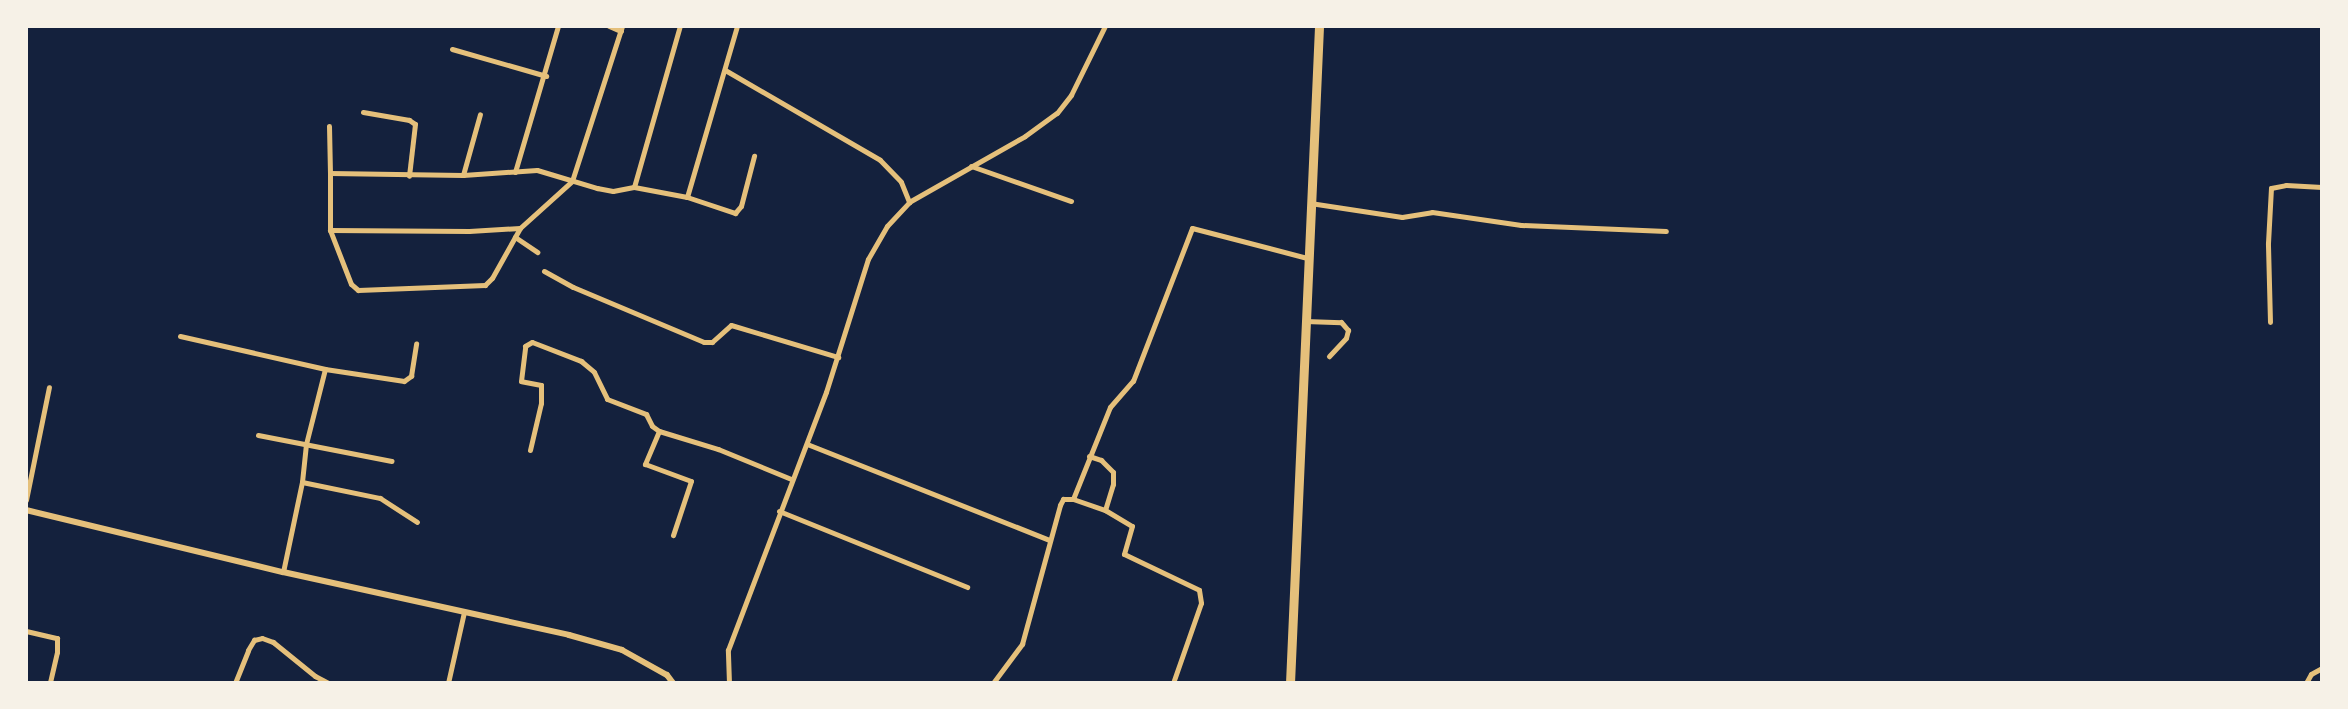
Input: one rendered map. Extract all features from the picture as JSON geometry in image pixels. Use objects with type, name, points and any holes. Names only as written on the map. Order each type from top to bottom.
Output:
[{"type":"highway","points":[[1290,683],[1319,26]]},
{"type":"street","points":[[515,172],[546,76],[558,26]]},
{"type":"street","points":[[330,126],[330,230],[351,284],[362,290],[485,285],[492,278],[520,228],[572,181],[622,28],[609,26]]},
{"type":"street","points":[[634,187],[680,26]]},
{"type":"street","points":[[687,197],[737,26]]},
{"type":"street","points":[[729,683],[728,649],[791,479],[807,444],[838,357],[868,259],[887,226],[909,202],[1032,132],[1057,113],[1071,95],[1105,26]]},
{"type":"street","points":[[452,49],[546,76]]},
{"type":"street","points":[[725,70],[880,160],[897,176],[909,202]]},
{"type":"street","points":[[363,112],[409,120],[415,124],[409,176]]},
{"type":"street","points":[[463,175],[480,114]]},
{"type":"street","points":[[330,173],[409,176],[543,170],[612,191],[634,187],[687,197],[735,212],[741,206],[754,156]]},
{"type":"street","points":[[971,166],[1071,201]]},
{"type":"street","points":[[2270,322],[2268,243],[2271,188],[2286,185],[2322,187]]},
{"type":"street","points":[[1310,204],[1402,217],[1432,212],[1521,225],[1666,231]]},
{"type":"street","points":[[330,230],[469,231],[520,228]]},
{"type":"street","points":[[1073,499],[1110,407],[1133,381],[1192,228],[1307,258]]},
{"type":"street","points":[[515,237],[537,251]]},
{"type":"street","points":[[544,271],[573,287],[704,342],[712,342],[731,325],[838,357]]},
{"type":"street","points":[[1305,321],[1341,322],[1348,330],[1346,338],[1329,356]]},
{"type":"street","points":[[180,336],[325,369],[404,381],[411,376],[416,343]]},
{"type":"street","points":[[530,450],[541,404],[541,385],[521,381],[525,346],[532,342],[581,361],[594,372],[607,400],[646,414],[652,426],[659,431],[718,449],[791,479]]},
{"type":"street","points":[[283,572],[302,482],[306,444],[325,369]]},
{"type":"street","points":[[26,500],[49,387]]},
{"type":"street","points":[[659,431],[645,464],[691,481],[673,534]]},
{"type":"street","points":[[258,435],[392,461]]},
{"type":"street","points":[[807,444],[1050,540]]},
{"type":"street","points":[[1090,456],[1101,460],[1113,472],[1113,484],[1105,510]]},
{"type":"street","points":[[302,482],[380,498],[417,522]]},
{"type":"street","points":[[993,683],[1022,644],[1063,499],[1073,499],[1105,510],[1132,526],[1133,531],[1125,549],[1127,558],[1199,590],[1200,603],[1173,683]]},
{"type":"street","points":[[26,510],[622,650],[667,675],[673,683]]},
{"type":"street","points":[[779,511],[967,587]]},
{"type":"street","points":[[448,683],[464,612]]},
{"type":"street","points":[[26,631],[57,638],[57,652],[50,683]]},
{"type":"street","points":[[235,683],[254,640],[262,638],[273,642],[315,676],[328,683]]},
{"type":"street","points":[[2306,683],[2311,674],[2322,668]]}]
